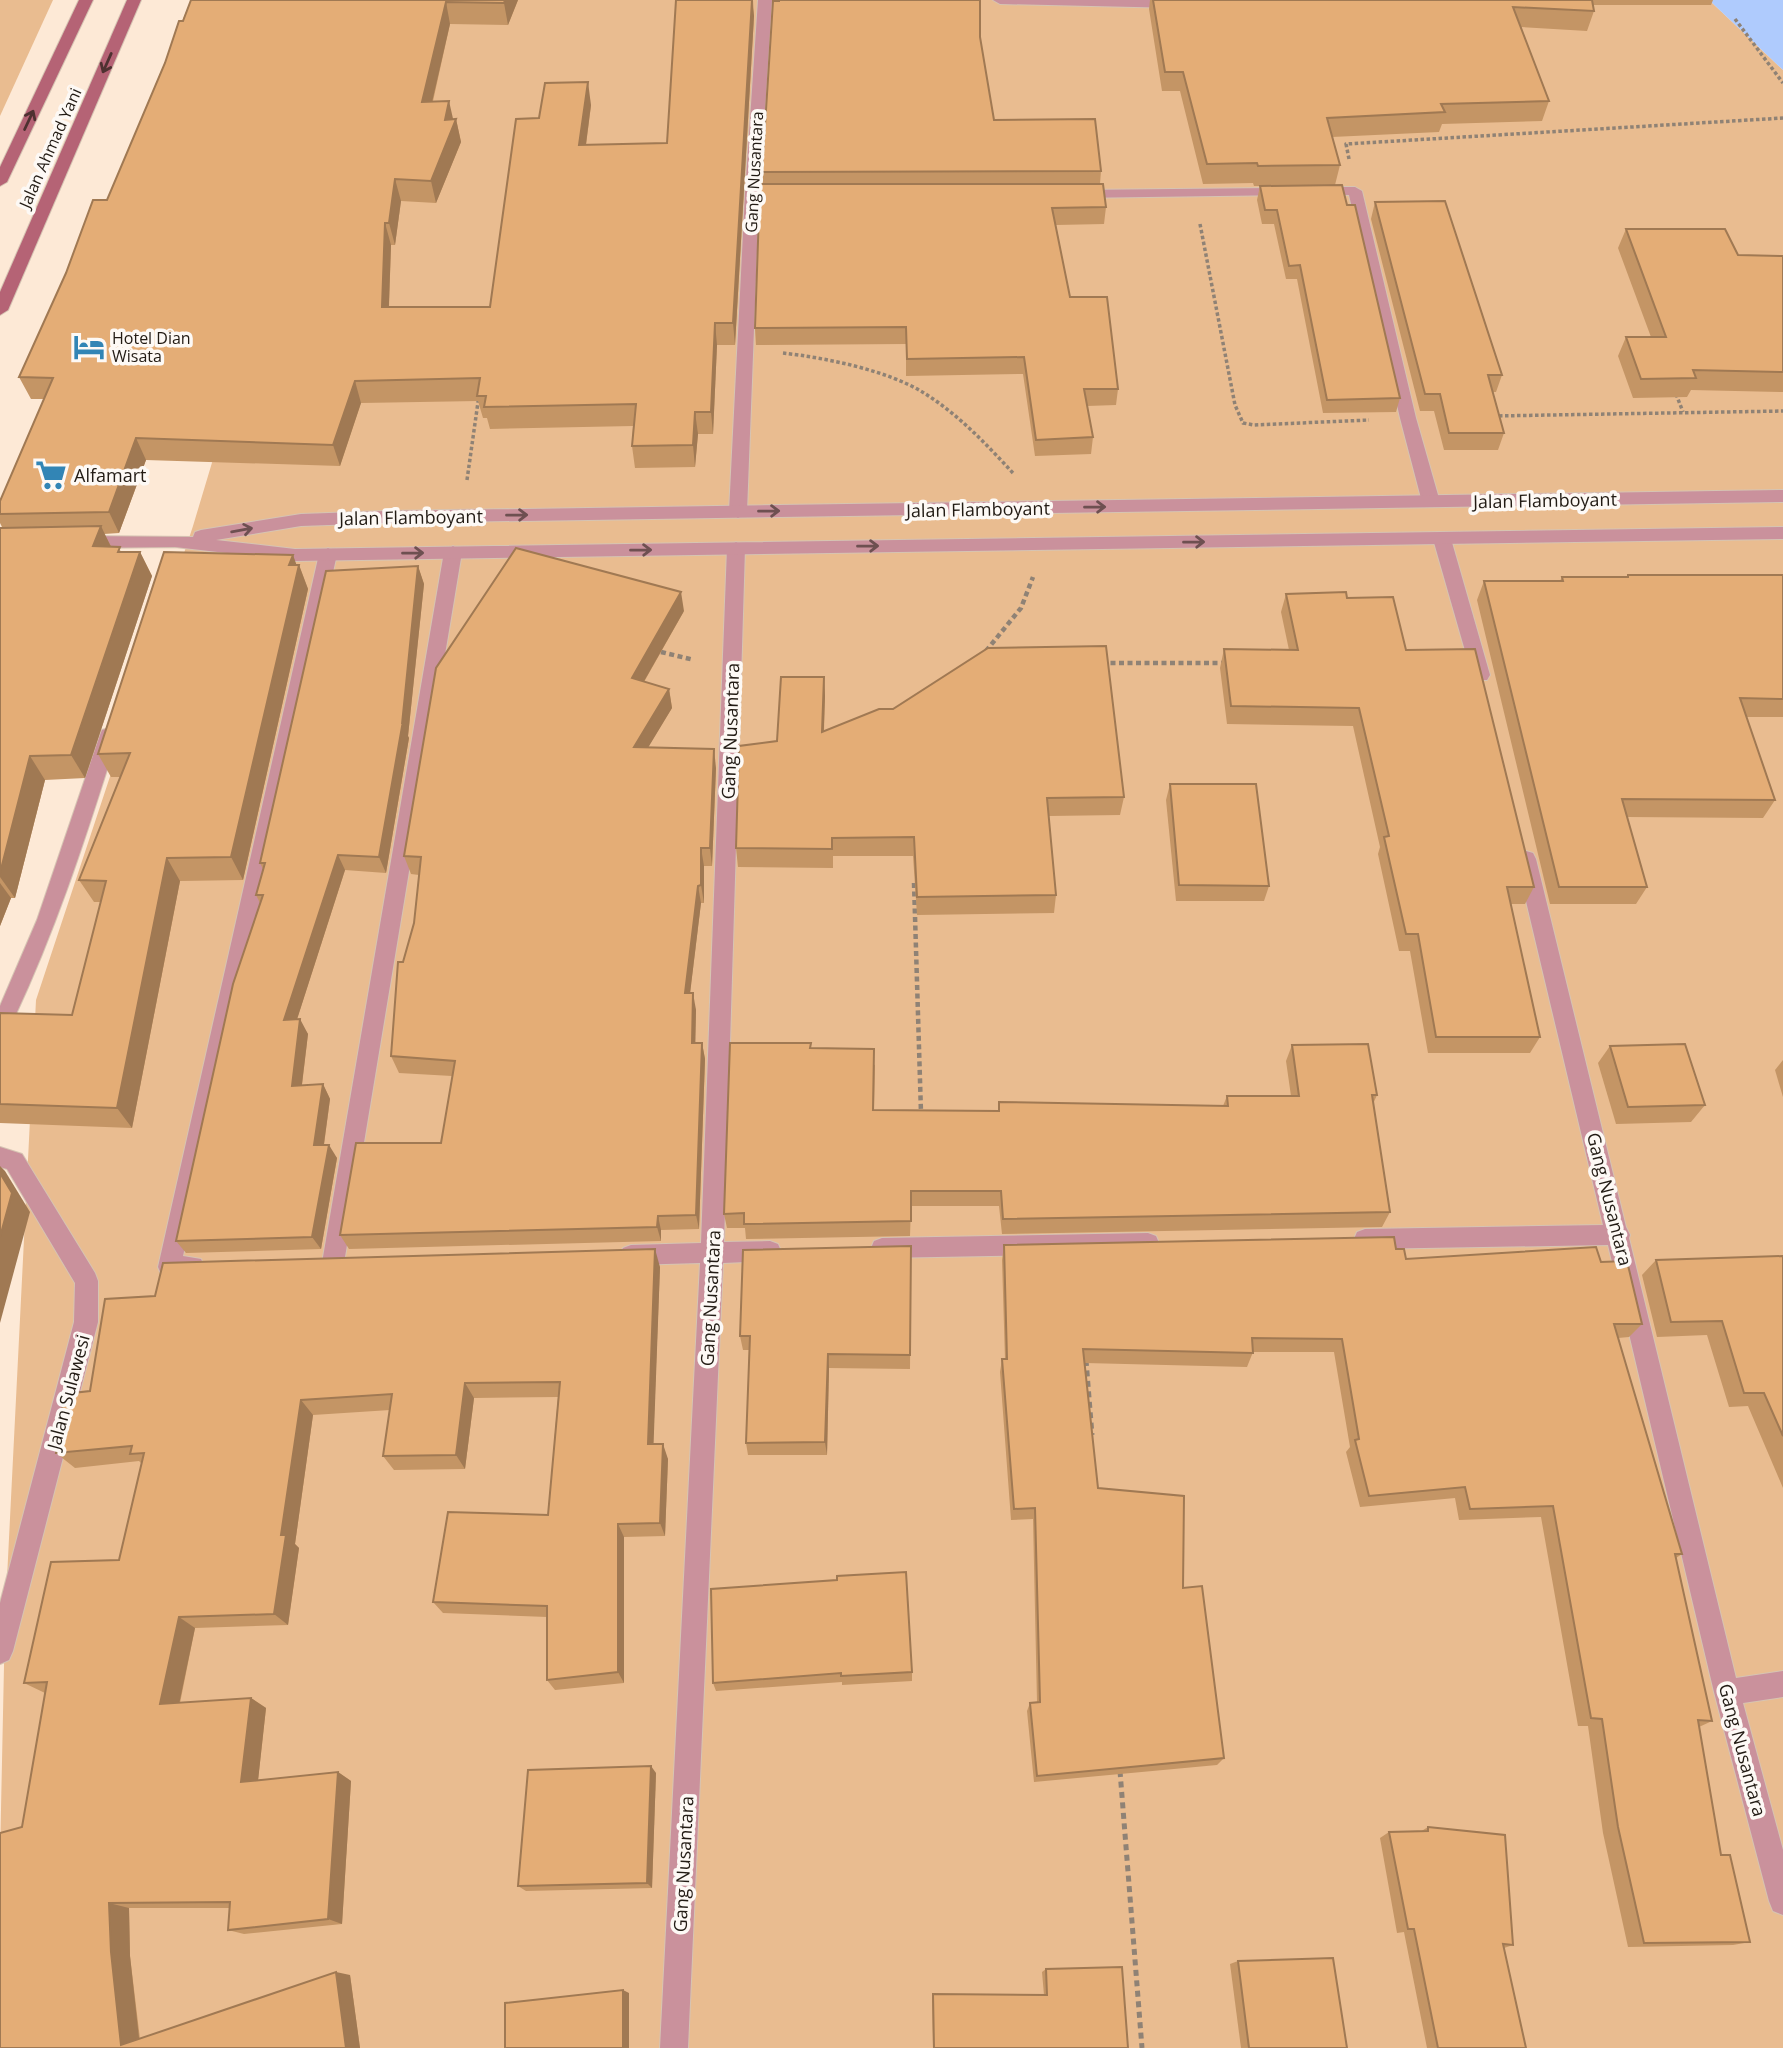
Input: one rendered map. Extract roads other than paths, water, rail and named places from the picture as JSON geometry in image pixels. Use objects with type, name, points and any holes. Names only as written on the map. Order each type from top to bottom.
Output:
[{"type":"main road","name":"Jalan Ahmad Yani","points":[[2,174],[86,0]]},
{"type":"main road","name":"Jalan Ahmad Yani","points":[[0,310],[134,0]]},
{"type":"street","name":"Gang Nusantara","points":[[674,2048],[712,1252],[735,554],[752,194],[765,0]]},
{"type":"street","points":[[1000,0],[1186,4]]},
{"type":"street","points":[[1056,194],[1355,191],[1408,418],[1431,502]]},
{"type":"street","points":[[752,194],[807,194]]},
{"type":"street","name":"Jalan Flamboyant","points":[[67,543],[295,555],[328,554],[382,535],[738,512],[1783,496]]},
{"type":"street","points":[[1153,506],[1159,543]]},
{"type":"street","name":"Jalan Flamboyant","points":[[172,547],[302,520],[453,552],[735,554],[1159,543],[1783,533]]},
{"type":"street","points":[[1442,539],[1488,702]]},
{"type":"street","points":[[333,1263],[453,552]]},
{"type":"street","points":[[210,1266],[169,1267],[328,554]]},
{"type":"street","points":[[0,1027],[44,927],[84,819],[114,723]]},
{"type":"street","name":"Gang Nusantara","points":[[1520,835],[1619,1235],[1727,1692],[1783,1901]]},
{"type":"street","name":"Jalan Sulawesi","points":[[0,1157],[14,1161],[87,1281],[86,1322],[0,1651]]},
{"type":"street","points":[[1341,1240],[1619,1235]]},
{"type":"street","points":[[859,1249],[1174,1242]]},
{"type":"street","points":[[604,1255],[792,1250]]},
{"type":"street","points":[[306,1264],[360,1262]]},
{"type":"street","points":[[1727,1692],[1783,1684]]},
{"type":"water","points":[[1709,0],[1783,0],[1783,70]]},
{"type":"place","name":"Hotel Dian Wisata","points":[[89,347]]},
{"type":"place","name":"Alfamart","points":[[51,475]]}]
